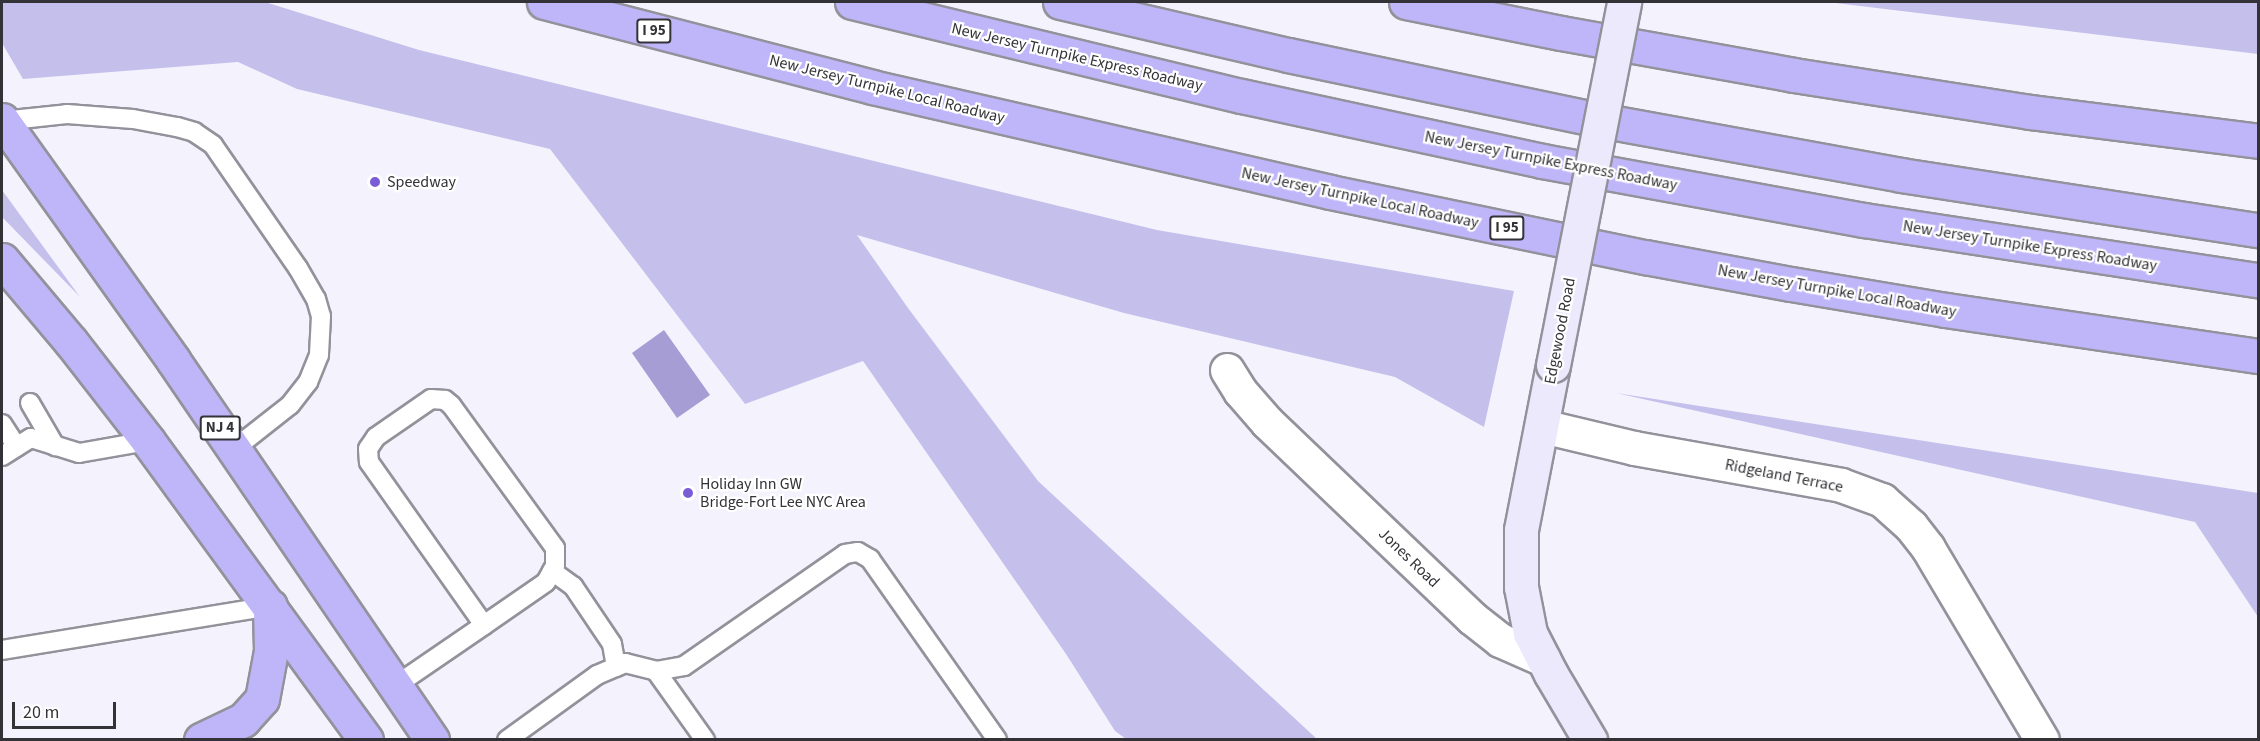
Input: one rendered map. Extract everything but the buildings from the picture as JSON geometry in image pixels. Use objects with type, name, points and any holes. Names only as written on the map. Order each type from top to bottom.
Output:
[{"type":"highway","name":"New Jersey Turnpike Local Roadway","points":[[544,2],[884,90],[1173,158],[1645,257],[1802,286],[2259,356]]},
{"type":"highway","name":"New Jersey Turnpike Express Roadway","points":[[852,2],[1242,96],[1611,174],[1909,227],[2259,280]]},
{"type":"highway","points":[[1060,2],[1288,55],[1610,122],[1923,178],[2259,230]]},
{"type":"highway","points":[[1407,2],[1572,35],[1828,81],[2030,112],[2259,141]]},
{"type":"highway","name":"NJ 4","points":[[2,121],[234,449],[432,740]]},
{"type":"highway","points":[[2,260],[71,342],[148,441],[366,740]]},
{"type":"highway","points":[[201,740],[243,720],[262,699],[271,651],[270,606]]},
{"type":"street","name":"Edgewood Road","points":[[1543,659],[1526,619],[1519,567],[1525,503],[1624,2]]},
{"type":"street","name":"Jones Road","points":[[1227,370],[1240,391],[1267,422],[1472,618],[1500,640],[1543,659]]},
{"type":"street","name":"Ridgeland Terrace","points":[[1542,426],[1634,448],[1841,485],[1882,500],[1911,526],[1928,548],[2042,740]]},
{"type":"street","points":[[1543,659],[1590,740]]},
{"type":"lane","points":[[2,121],[67,114],[134,119],[177,126],[194,132],[213,145],[298,268],[316,299],[321,316],[319,355],[308,382],[290,405],[234,449]]},
{"type":"lane","points":[[395,686],[484,625],[546,582],[555,566],[555,548],[445,400],[425,402],[376,437],[368,449],[369,462],[484,625]]},
{"type":"lane","points":[[30,403],[55,446]]},
{"type":"lane","points":[[2,424],[9,451],[31,438],[79,453],[148,441]]},
{"type":"lane","points":[[507,740],[597,675],[625,663],[656,671],[684,666],[845,554],[858,552],[870,559],[997,740]]},
{"type":"lane","points":[[552,571],[573,586],[612,644],[616,667]]},
{"type":"lane","points":[[2,651],[270,606]]},
{"type":"lane","points":[[656,671],[705,740]]},
{"type":"shaded area","points":[[2,2],[265,2],[419,50],[1157,230],[1514,291],[1484,427],[1395,377],[1124,313],[857,235],[908,308],[1038,481],[1317,739],[1126,739],[1115,731],[1066,654],[863,361],[745,404],[550,149],[297,89],[238,62],[23,79],[2,43]]},
{"type":"shaded area","points":[[1827,2],[2258,2],[2258,54]]},
{"type":"shaded area","points":[[2,190],[80,297],[2,217]]},
{"type":"shaded area","points":[[664,330],[710,395],[677,418],[632,353]]},
{"type":"shaded area","points":[[1616,393],[2258,493],[2258,617],[2195,522]]},
{"type":"place","name":"Speedway","points":[[375,182]]},
{"type":"place","name":"Holiday Inn GW Bridge-Fort Lee NYC Area","points":[[688,493]]}]
